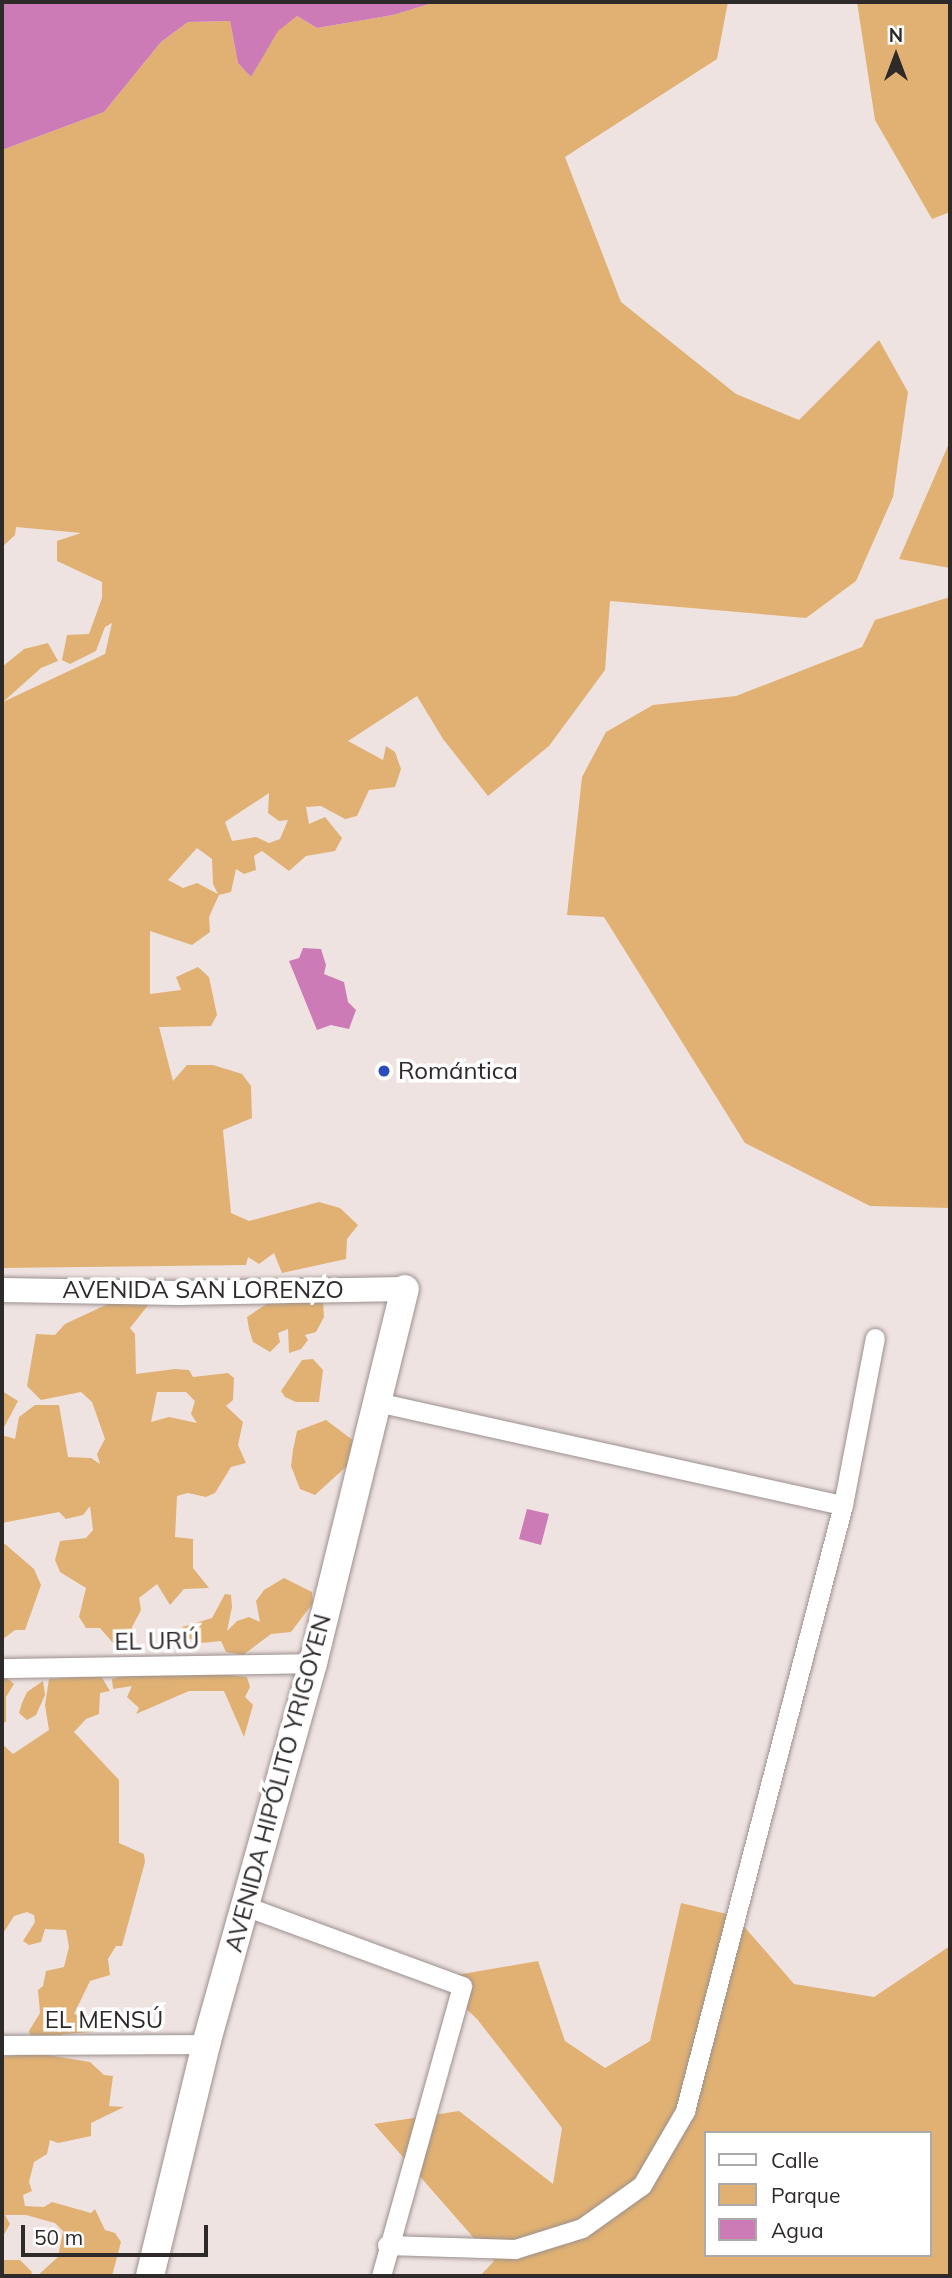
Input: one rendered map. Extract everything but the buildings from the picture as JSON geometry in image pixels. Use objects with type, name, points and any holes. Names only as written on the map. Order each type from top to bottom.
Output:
[{"type":"main road","name":"AVENIDA HIPÓLITO YRIGOYEN","points":[[150,2276],[206,2044],[313,1663],[405,1289]]},
{"type":"street","name":"AVENIDA SAN LORENZO","points":[[2,1290],[179,1293],[405,1289]]},
{"type":"street","points":[[387,2245],[515,2249],[582,2228],[642,2185],[685,2111],[843,1504],[875,1339]]},
{"type":"street","points":[[377,1402],[843,1504]]},
{"type":"street","name":"EL URÚ","points":[[2,1668],[313,1663]]},
{"type":"street","points":[[245,1906],[462,1986],[387,2245],[381,2276]]},
{"type":"street","name":"EL MENSÚ","points":[[2,2045],[206,2044]]},
{"type":"green space","points":[[436,2],[728,2],[717,59],[565,157],[621,302],[736,394],[799,420],[879,340],[908,392],[893,497],[856,581],[806,618],[610,601],[605,670],[549,746],[488,796],[443,739],[417,696],[348,741],[383,760],[386,746],[395,752],[401,769],[395,787],[369,790],[357,816],[345,819],[321,806],[306,807],[309,824],[325,817],[342,838],[335,851],[306,856],[289,871],[262,851],[254,856],[256,870],[244,874],[236,869],[231,892],[219,895],[209,917],[210,932],[192,945],[150,931],[150,994],[181,990],[176,977],[198,967],[209,977],[217,1015],[211,1026],[159,1027],[173,1081],[187,1065],[213,1065],[242,1074],[251,1086],[252,1118],[223,1130],[231,1213],[249,1221],[319,1202],[340,1208],[358,1225],[347,1239],[346,1259],[282,1273],[274,1253],[259,1264],[248,1257],[246,1265],[2,1268],[2,667],[24,649],[48,643],[58,661],[41,668],[3,702],[105,654],[112,623],[105,627],[96,651],[70,664],[62,660],[67,635],[89,634],[102,598],[102,582],[57,561],[57,541],[81,533],[16,527],[15,535],[2,547],[2,150],[104,112],[161,42],[188,22],[230,21],[238,63],[251,77],[278,30],[297,16],[317,28],[393,15]],"holes":[[[269,793],[268,813],[279,821],[288,820],[280,839],[269,843],[256,837],[232,841],[225,822]],[[197,848],[212,859],[213,884],[218,894],[197,883],[183,888],[168,880]]]},
{"type":"green space","points":[[857,2],[950,2],[950,212],[932,219],[875,120]]},
{"type":"green space","points":[[950,441],[950,568],[899,559]]},
{"type":"green space","points":[[950,597],[950,1208],[870,1206],[745,1143],[604,917],[567,915],[582,777],[606,732],[653,705],[736,696],[862,647],[875,620]]},
{"type":"green space","points":[[125,1296],[149,1304],[130,1328],[135,1334],[136,1374],[175,1369],[189,1370],[193,1377],[228,1373],[234,1378],[233,1400],[226,1406],[243,1422],[238,1445],[246,1463],[231,1467],[215,1493],[206,1497],[188,1493],[177,1496],[175,1537],[193,1539],[193,1568],[209,1588],[184,1589],[170,1605],[157,1584],[139,1598],[141,1610],[132,1627],[130,1645],[113,1643],[100,1628],[86,1628],[79,1617],[86,1588],[60,1572],[55,1560],[60,1541],[86,1538],[93,1530],[90,1506],[83,1515],[66,1519],[59,1512],[2,1523],[2,1435],[15,1439],[19,1417],[35,1405],[59,1405],[68,1457],[91,1458],[100,1464],[97,1454],[105,1439],[92,1402],[81,1392],[41,1400],[27,1386],[36,1334],[55,1335],[65,1324]],"holes":[[[157,1392],[186,1392],[195,1401],[191,1414],[197,1423],[169,1417],[151,1422]]]},
{"type":"green space","points":[[277,1297],[323,1301],[324,1317],[316,1332],[305,1335],[308,1340],[301,1349],[289,1353],[288,1329],[278,1333],[280,1342],[270,1352],[253,1342],[249,1329],[247,1317]]},
{"type":"green space","points":[[313,1359],[323,1370],[319,1402],[296,1402],[285,1397],[281,1391],[302,1360]]},
{"type":"green space","points":[[2,1391],[18,1401],[2,1431]]},
{"type":"green space","points":[[326,1420],[354,1441],[348,1465],[315,1495],[300,1489],[291,1466],[293,1450],[297,1431]]},
{"type":"green space","points":[[5,1544],[34,1569],[41,1585],[25,1630],[15,1630],[3,1639],[2,1545]]},
{"type":"green space","points":[[284,1578],[312,1592],[313,1603],[291,1632],[271,1634],[243,1655],[226,1652],[221,1641],[201,1643],[185,1637],[182,1627],[212,1618],[225,1594],[231,1595],[232,1607],[227,1631],[237,1621],[249,1617],[260,1622],[256,1601],[264,1590]]},
{"type":"green space","points":[[198,1672],[247,1677],[250,1687],[245,1697],[253,1705],[244,1737],[224,1691],[189,1691],[136,1714],[139,1708],[127,1697],[132,1686],[113,1689],[112,1679],[119,1677]]},
{"type":"green space","points":[[2,1674],[14,1684],[6,1697],[6,1722],[2,1723]]},
{"type":"green space","points":[[101,1676],[110,1691],[100,1693],[99,1714],[86,1719],[74,1732],[119,1780],[119,1843],[144,1854],[145,1862],[122,1946],[116,1946],[108,1959],[110,1975],[90,1981],[74,2014],[102,2022],[93,2032],[63,2034],[54,2045],[31,2038],[29,2031],[40,2013],[38,1990],[43,1986],[46,1971],[64,1967],[69,1947],[66,1930],[45,1929],[41,1942],[29,1945],[23,1941],[35,1922],[34,1915],[27,1912],[14,1916],[2,1935],[2,1744],[13,1754],[49,1730],[45,1705],[49,1679]]},
{"type":"green space","points":[[43,1681],[45,1695],[36,1715],[27,1720],[19,1713],[22,1703],[27,1692]]},
{"type":"green space","points":[[681,1903],[735,1916],[794,1984],[874,1997],[950,1946],[950,2276],[480,2276],[494,2261],[374,2124],[459,2111],[553,2184],[562,2128],[477,2019],[434,1979],[538,1961],[565,2041],[605,2068],[650,2041]]},
{"type":"green space","points":[[35,2053],[90,2062],[104,2075],[113,2076],[109,2106],[124,2107],[91,2123],[91,2136],[58,2143],[50,2140],[47,2154],[34,2162],[29,2182],[32,2191],[23,2195],[25,2206],[44,2207],[52,2202],[91,2213],[95,2209],[105,2230],[115,2233],[121,2242],[112,2276],[37,2276],[58,2257],[63,2231],[55,2223],[26,2215],[5,2215],[10,2224],[2,2238],[2,2057]]},
{"type":"green space","points":[[2,2260],[20,2260],[32,2272],[30,2276],[2,2276]]},
{"type":"water","points":[[2,2],[436,2],[393,15],[317,28],[297,16],[278,31],[251,77],[238,63],[230,21],[188,22],[161,42],[104,112],[2,150]]},
{"type":"water","points":[[303,948],[321,949],[326,965],[324,974],[344,982],[348,1002],[356,1010],[349,1029],[331,1025],[317,1030],[289,961],[299,958]]},
{"type":"water","points":[[527,1509],[549,1514],[541,1545],[519,1539]]},
{"type":"place","name":"Romántica","points":[[384,1071]]}]
